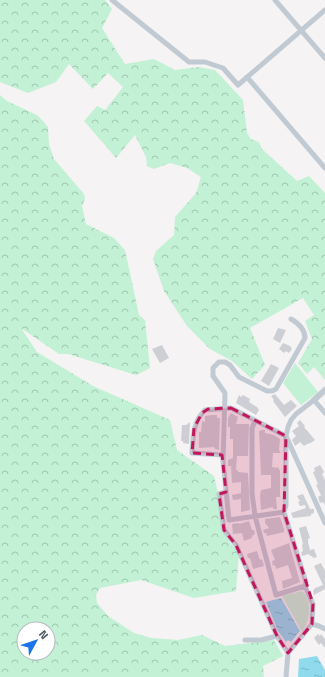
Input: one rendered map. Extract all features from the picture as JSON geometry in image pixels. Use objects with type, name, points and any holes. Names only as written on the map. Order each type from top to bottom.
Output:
[{"type":"street","points":[[112,0],[189,62],[205,62],[222,68],[238,85],[325,10]]},
{"type":"street","points":[[274,0],[325,58]]},
{"type":"street","points":[[247,77],[325,168]]},
{"type":"street","points":[[284,512],[229,520],[223,455],[226,393],[213,376],[212,370],[219,362],[225,362],[230,365],[239,377],[267,391],[276,389],[300,350],[305,338],[305,334],[301,327],[291,319]]},
{"type":"street","points":[[286,677],[288,653],[312,624],[312,604],[305,586],[306,582],[284,512],[286,505],[286,436],[291,420],[325,390]]},
{"type":"street","points":[[314,400],[325,413]]},
{"type":"street","points":[[223,455],[192,453],[194,428],[202,413],[208,409],[231,408],[286,436],[325,523]]},
{"type":"street","points":[[255,421],[252,428],[252,486],[255,516],[276,595],[305,586]]},
{"type":"street","points":[[226,492],[219,494],[224,530],[236,544],[277,636],[288,653]]},
{"type":"street","points":[[312,624],[325,629]]},
{"type":"street","points":[[245,640],[261,640],[277,636]]},
{"type":"highlighted area","points":[[231,408],[286,436],[284,512],[313,604],[312,624],[288,653],[277,636],[236,545],[224,530],[219,494],[226,492],[222,455],[192,453],[194,428],[202,413],[208,409]]},
{"type":"green space","points":[[0,0],[105,0],[112,9],[102,28],[125,64],[154,59],[175,70],[199,67],[215,70],[243,100],[247,133],[251,139],[259,142],[262,149],[297,181],[309,176],[325,193],[325,380],[314,367],[307,374],[298,363],[312,339],[305,321],[314,315],[303,298],[250,328],[265,365],[252,379],[232,361],[210,349],[187,326],[164,291],[153,259],[156,251],[174,235],[175,217],[196,193],[201,177],[187,168],[170,163],[154,169],[147,166],[146,157],[135,135],[116,158],[84,121],[97,106],[105,110],[123,87],[108,73],[93,89],[69,64],[56,82],[28,93],[0,82]]},
{"type":"green space","points":[[0,95],[7,101],[37,115],[48,127],[49,144],[54,159],[84,194],[85,199],[82,206],[86,224],[114,238],[125,250],[139,315],[145,320],[150,368],[136,375],[68,354],[59,354],[21,328],[37,352],[93,386],[170,420],[177,450],[214,476],[230,543],[239,552],[236,591],[194,598],[141,580],[100,588],[96,595],[97,603],[108,616],[134,633],[151,638],[178,640],[202,635],[225,646],[274,640],[283,656],[263,666],[264,677],[0,677]]},
{"type":"green space","points":[[295,363],[318,392],[301,405],[283,383]]},
{"type":"green space","points":[[302,591],[308,600],[309,611],[307,623],[302,632],[282,596]]},
{"type":"water","points":[[281,598],[300,631],[291,642],[288,640],[286,642],[278,631],[266,602]]},
{"type":"water","points":[[317,656],[325,670],[325,677],[298,677],[299,659]]},
{"type":"building","points":[[278,328],[286,330],[280,343],[273,339]]},
{"type":"building","points":[[283,343],[290,346],[292,349],[289,353],[286,351],[284,353],[279,349]]},
{"type":"building","points":[[162,345],[169,358],[160,363],[152,349]]},
{"type":"building","points":[[271,364],[279,368],[269,386],[261,381]]},
{"type":"building","points":[[275,394],[284,405],[291,400],[297,406],[285,417],[273,401],[274,400],[271,396]]},
{"type":"building","points":[[239,395],[241,397],[243,395],[250,399],[249,402],[257,407],[259,410],[256,415],[236,403]]},
{"type":"building","points":[[231,413],[238,417],[236,424],[249,424],[248,456],[237,456],[236,470],[238,470],[238,472],[248,473],[250,510],[241,512],[241,499],[233,500],[232,495],[241,493],[241,482],[232,483],[231,466],[228,466],[228,460],[233,458],[233,439],[230,439],[230,427],[228,427],[228,418]]},
{"type":"building","points":[[217,415],[217,418],[220,418],[219,450],[215,449],[214,447],[199,448],[199,432],[201,432],[202,421],[205,422],[205,416]]},
{"type":"building","points":[[300,420],[315,440],[304,446],[300,442],[295,446],[292,440],[296,436],[292,431],[299,426],[297,423]]},
{"type":"building","points":[[190,422],[189,444],[183,443],[183,441],[181,441],[182,425],[186,425]]},
{"type":"building","points":[[265,430],[265,433],[274,435],[280,439],[279,450],[281,453],[273,453],[272,467],[279,468],[280,470],[280,497],[276,497],[277,509],[273,509],[273,507],[261,510],[261,490],[271,488],[271,475],[261,475],[259,431]]},
{"type":"building","points":[[320,465],[324,472],[322,474],[325,480],[325,505],[323,502],[320,503],[318,497],[321,495],[316,485],[318,484],[313,472],[315,471],[314,468]]},
{"type":"building","points":[[303,494],[310,509],[314,509],[314,513],[311,514],[311,516],[293,518],[291,513],[306,508],[305,505],[300,506],[298,502],[300,501],[297,496]]},
{"type":"building","points":[[280,517],[284,532],[267,536],[263,530],[269,528],[265,523],[265,519]]},
{"type":"building","points":[[249,521],[255,534],[252,538],[244,541],[242,533],[233,534],[232,524],[239,524]]},
{"type":"building","points":[[306,526],[310,538],[308,539],[308,542],[310,550],[314,549],[317,557],[313,558],[309,554],[302,556],[301,552],[303,551],[303,544],[299,528]]},
{"type":"building","points":[[289,543],[300,582],[283,589],[282,581],[292,578],[288,565],[276,569],[275,565],[273,566],[272,561],[275,560],[271,550]]},
{"type":"building","points":[[257,551],[264,566],[253,569],[250,558],[248,558],[247,554]]},
{"type":"building","points":[[321,563],[325,571],[325,589],[314,595],[313,591],[315,588],[323,585],[314,566]]},
{"type":"building","points":[[318,634],[320,636],[321,634],[325,639],[325,648],[321,643],[319,645],[314,638]]}]
